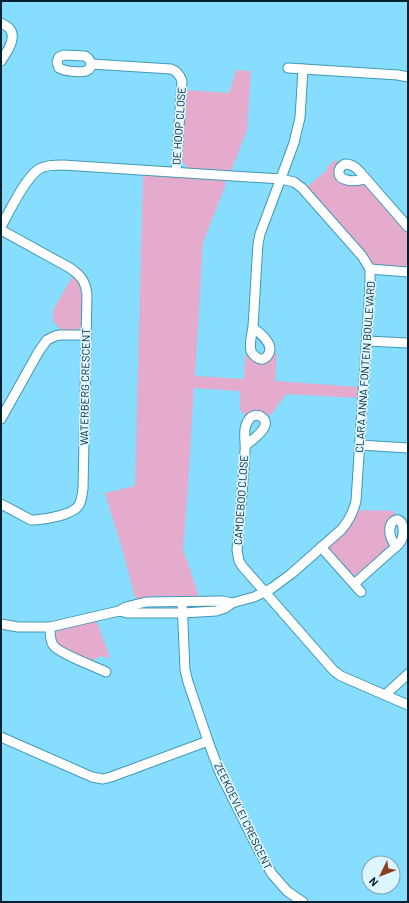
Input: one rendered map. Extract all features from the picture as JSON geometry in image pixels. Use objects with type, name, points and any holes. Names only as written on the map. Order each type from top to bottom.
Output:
[{"type":"street","points":[[1,23],[11,30],[13,36],[12,42],[1,61]]},
{"type":"street","name":"DE HOOP CLOSE","points":[[91,64],[171,70],[180,76],[182,81],[176,172]]},
{"type":"street","points":[[288,68],[398,75],[408,77]]},
{"type":"street","points":[[253,328],[258,244],[260,234],[294,143],[300,118],[303,69]]},
{"type":"street","name":"CLARA ANNA FONTEIN BOULEVARD","points":[[1,226],[24,185],[40,168],[49,165],[60,164],[281,179],[294,182],[307,193],[362,256],[370,269],[367,341],[356,501],[354,510],[349,520],[291,574],[265,592],[248,599],[232,603],[225,608],[216,611],[183,613],[127,613],[119,611]]},
{"type":"street","points":[[366,179],[408,226]]},
{"type":"street","name":"WATERBERG CRESCENT","points":[[1,230],[70,268],[81,277],[86,286],[87,294],[82,497],[79,505],[72,511],[64,514],[31,520],[1,504]]},
{"type":"street","points":[[370,269],[408,272]]},
{"type":"street","points":[[1,419],[38,352],[47,340],[60,335],[86,335]]},
{"type":"street","points":[[367,341],[408,343]]},
{"type":"street","name":"CAMDEBOO CLOSE","points":[[246,445],[238,550],[239,561],[242,566],[334,671],[341,676],[408,705]]},
{"type":"street","points":[[360,445],[408,448]]},
{"type":"street","points":[[354,584],[396,546]]},
{"type":"street","points":[[321,547],[361,592]]},
{"type":"street","name":"CLARA ANNA FONTEIN BOULEVARD","points":[[1,624],[18,627],[50,627],[119,611],[126,607],[146,602],[223,601],[232,603]]},
{"type":"street","name":"ZEEKOEVLEI CRESCENT","points":[[182,602],[185,670],[220,773],[266,865],[287,891],[303,902]]},
{"type":"street","points":[[50,627],[55,648],[106,672]]},
{"type":"street","points":[[385,695],[408,674]]},
{"type":"street","points":[[1,737],[98,779],[125,773],[208,741]]},
{"type":"shaded area","points":[[236,70],[251,71],[247,130],[231,171],[188,168],[180,159],[185,90],[229,93]]},
{"type":"shaded area","points":[[335,160],[340,163],[347,184],[368,186],[408,232],[408,268],[375,266],[307,187],[328,169],[326,168]]},
{"type":"shaded area","points":[[143,174],[226,179],[225,186],[203,243],[195,376],[244,379],[245,356],[277,353],[275,381],[359,387],[359,398],[286,394],[272,413],[267,417],[252,412],[245,416],[240,409],[240,391],[194,388],[183,549],[200,599],[172,599],[166,596],[152,596],[146,600],[136,601],[105,493],[135,486]]},
{"type":"shaded area","points":[[74,274],[83,289],[82,323],[77,330],[62,331],[53,321],[53,310]]},
{"type":"shaded area","points":[[359,510],[395,511],[390,546],[357,575],[352,575],[330,551],[330,545],[351,525]]},
{"type":"shaded area","points":[[96,620],[110,657],[107,658],[102,656],[91,661],[60,646],[56,641],[55,634],[57,631]]}]
